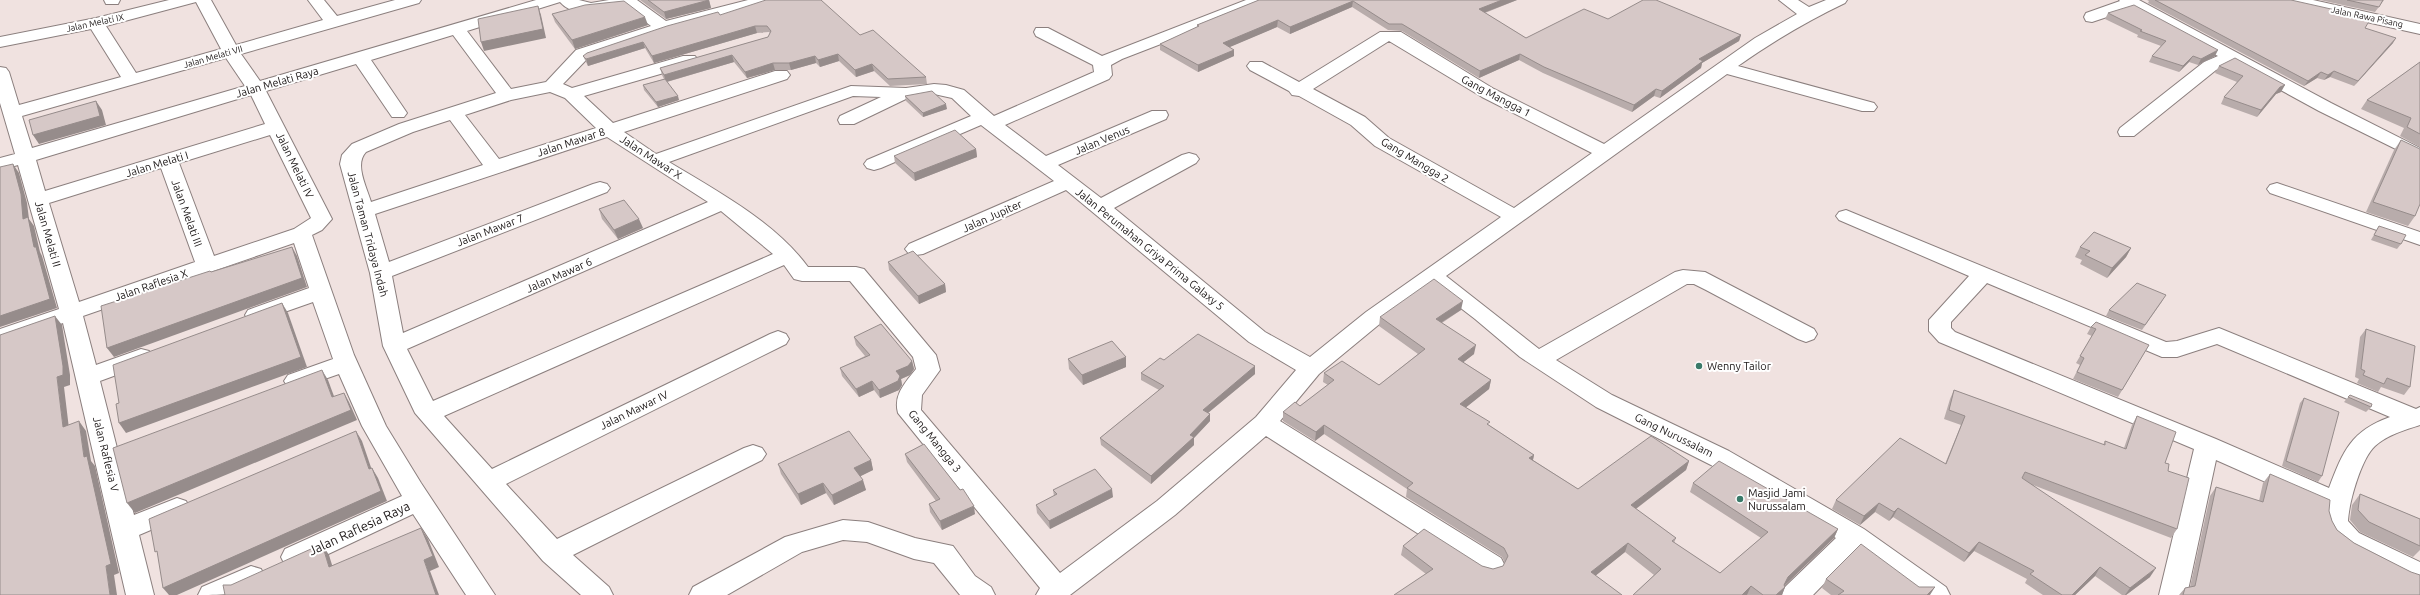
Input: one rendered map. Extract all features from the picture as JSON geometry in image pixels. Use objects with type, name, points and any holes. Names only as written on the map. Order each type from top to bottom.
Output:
[{"type":"street","name":"Jalan Melati IX","points":[[0,42],[96,23],[189,0]]},
{"type":"street","points":[[203,0],[231,52]]},
{"type":"street","points":[[316,0],[333,23]]},
{"type":"street","name":"Jalan Melati VII","points":[[12,114],[413,0]]},
{"type":"street","name":"Jalan Melati Raya","points":[[0,164],[361,58],[457,28],[520,4],[553,0]]},
{"type":"street","points":[[568,0],[578,8],[586,9],[631,4],[663,27]]},
{"type":"street","points":[[457,28],[507,95],[552,86],[582,54],[663,27],[767,0]]},
{"type":"street","points":[[1102,63],[1116,55],[1261,0]]},
{"type":"street","points":[[1787,0],[1808,14]]},
{"type":"street","points":[[1053,592],[1166,508],[1265,423],[1311,368],[1374,317],[1514,216],[1761,42],[1808,14],[1839,0]]},
{"type":"street","name":"Jalan Rawa Pisang","points":[[2291,0],[2420,29]]},
{"type":"street","points":[[2092,17],[2129,1],[2231,57],[2420,155]]},
{"type":"street","points":[[96,23],[132,80]]},
{"type":"street","points":[[1042,32],[1102,63]]},
{"type":"street","name":"Gang Mangga 1","points":[[1298,91],[1375,42],[1391,35],[1488,93],[1605,152]]},
{"type":"street","name":"Jalan Melati IV","points":[[231,52],[256,88],[322,219],[315,226],[301,233]]},
{"type":"street","points":[[571,94],[704,56]]},
{"type":"street","points":[[2127,132],[2210,66],[2231,57]]},
{"type":"street","points":[[361,58],[398,113]]},
{"type":"street","points":[[874,164],[1103,75],[1102,63]]},
{"type":"street","name":"Gang Mangga 2","points":[[1256,66],[1298,91],[1358,121],[1382,142],[1514,216]]},
{"type":"street","points":[[1725,68],[1868,107]]},
{"type":"street","name":"Jalan Melati II","points":[[0,72],[71,312]]},
{"type":"street","name":"Jalan Mawar 8","points":[[362,212],[495,167],[781,75]]},
{"type":"street","name":"Jalan Mawar X","points":[[552,86],[571,94],[609,130],[654,161],[723,203],[795,264]]},
{"type":"street","name":"Jalan Perumahan Griya Prima Galaxy 5","points":[[906,93],[934,89],[958,94],[988,120],[1100,207],[1218,303],[1257,337],[1311,368]]},
{"type":"street","points":[[654,161],[851,91],[906,93]]},
{"type":"street","points":[[847,120],[906,93]]},
{"type":"street","name":"Jalan Taman Tridaya Indah","points":[[507,95],[375,140],[360,148],[352,155],[350,164],[362,212],[381,273],[394,346],[427,413],[490,481],[553,553],[600,595]]},
{"type":"street","points":[[454,112],[495,167]]},
{"type":"street","name":"Jalan Venus","points":[[1045,164],[1159,115]]},
{"type":"street","name":"Jalan Melati I","points":[[38,200],[276,127]]},
{"type":"street","points":[[1100,207],[1189,159]]},
{"type":"street","name":"Jalan Melati III","points":[[168,160],[206,266]]},
{"type":"street","name":"Jalan Jupiter","points":[[916,249],[1068,182]]},
{"type":"street","name":"Jalan Mawar 7","points":[[381,273],[600,188]]},
{"type":"street","points":[[2277,189],[2420,239]]},
{"type":"street","name":"Jalan Mawar 6","points":[[394,346],[723,203]]},
{"type":"street","points":[[1846,216],[2162,349],[2176,350],[2211,336],[2218,336],[2418,417]]},
{"type":"street","points":[[301,233],[346,363],[363,430],[419,500],[481,595]]},
{"type":"street","name":"Jalan Raflesia X","points":[[0,337],[301,233]]},
{"type":"street","points":[[427,413],[795,264]]},
{"type":"street","name":"Gang Mangga 3","points":[[795,264],[856,274],[906,332],[924,355],[928,370],[907,396],[906,405],[910,413],[1053,592]]},
{"type":"street","points":[[1984,273],[1940,320],[1940,331],[1947,337],[2207,445],[2338,503]]},
{"type":"street","name":"Gang Nurussalam","points":[[1432,276],[1539,360],[1604,401],[1720,458],[1855,536],[1929,590]]},
{"type":"street","points":[[1539,360],[1683,277],[1697,277],[1806,334]]},
{"type":"street","points":[[234,323],[322,291]]},
{"type":"street","name":"Jalan Raflesia V","points":[[71,312],[87,377],[116,448],[124,530],[140,595]]},
{"type":"street","name":"Jalan Mawar IV","points":[[490,481],[778,339]]},
{"type":"street","points":[[87,377],[160,350]]},
{"type":"street","points":[[273,390],[346,363]]},
{"type":"street","points":[[2418,417],[2373,435],[2359,448],[2338,503],[2335,521],[2340,532],[2350,540],[2420,576]]},
{"type":"street","points":[[1265,423],[1411,513],[1491,566]]},
{"type":"street","points":[[2173,595],[2207,445]]},
{"type":"street","points":[[553,553],[753,454]]},
{"type":"street","points":[[124,530],[198,499]]},
{"type":"street","name":"Jalan Raflesia Raya","points":[[212,595],[419,500]]},
{"type":"street","points":[[703,595],[794,544],[843,530],[868,532],[914,548],[943,554],[965,584],[981,595]]},
{"type":"street","points":[[1795,595],[1855,536]]},
{"type":"building","points":[[648,0],[709,0],[664,12]]},
{"type":"building","points":[[766,0],[821,0],[860,35],[873,30],[926,77],[888,79],[872,64],[855,70],[838,54],[818,60],[815,56],[789,63],[773,63],[745,72],[732,55],[664,75],[660,68],[768,37],[771,31],[767,26],[755,26],[652,56],[643,42],[586,59],[583,56],[587,53],[667,26],[718,12],[720,15]]},
{"type":"building","points":[[1259,0],[1502,0],[1479,9],[1526,38],[1584,9],[1608,19],[1643,0],[1656,0],[1741,35],[1699,59],[1703,61],[1662,91],[1656,89],[1634,105],[1544,67],[1520,54],[1480,71],[1402,24],[1389,24],[1353,1],[1290,27],[1278,20],[1223,43],[1234,50],[1198,65],[1160,44],[1199,26],[1197,25]]},
{"type":"building","points":[[2155,0],[2291,0],[2371,18],[2365,28],[2396,38],[2358,81],[2334,71],[2328,75],[2321,72],[2308,81]]},
{"type":"building","points":[[2347,0],[2383,0],[2379,7]]},
{"type":"building","points":[[624,1],[645,17],[572,40],[552,14],[585,5]]},
{"type":"building","points":[[2134,5],[2218,50],[2201,59],[2193,56],[2183,66],[2152,56],[2166,41],[2140,31],[2142,30],[2108,13]]},
{"type":"building","points":[[538,6],[543,29],[481,42],[478,19]]},
{"type":"building","points":[[2235,58],[2285,85],[2280,87],[2261,110],[2224,97],[2243,76],[2219,66]]},
{"type":"building","points":[[2420,62],[2420,134],[2407,127],[2411,118],[2367,100]]},
{"type":"building","points":[[665,79],[678,96],[656,102],[643,85]]},
{"type":"building","points":[[932,91],[946,104],[923,113],[905,96]]},
{"type":"building","points":[[96,101],[100,116],[33,135],[29,120]]},
{"type":"building","points":[[955,130],[976,149],[914,173],[894,156]]},
{"type":"building","points":[[2401,140],[2420,149],[2420,204],[2415,216],[2373,202]]},
{"type":"building","points":[[13,164],[21,194],[23,219],[28,217],[34,247],[36,247],[50,299],[0,316],[0,167]]},
{"type":"building","points":[[624,200],[639,219],[614,230],[599,209]]},
{"type":"building","points":[[2379,226],[2406,235],[2401,244],[2374,235]]},
{"type":"building","points":[[2094,232],[2131,248],[2112,268],[2085,255],[2090,251],[2080,247]]},
{"type":"building","points":[[292,247],[302,278],[107,348],[101,306],[210,271],[211,272]]},
{"type":"building","points":[[913,251],[945,284],[918,296],[888,262]]},
{"type":"building","points":[[1434,279],[1463,301],[1436,319],[1476,345],[1458,359],[1491,380],[1460,404],[1490,422],[1487,424],[1534,455],[1529,458],[1578,489],[1651,436],[1689,461],[1631,505],[1676,538],[1672,541],[1720,573],[1768,532],[1693,483],[1719,461],[1838,529],[1788,577],[1784,585],[1785,587],[1776,595],[1763,595],[1751,586],[1742,595],[1633,595],[1661,569],[1628,543],[1591,572],[1622,595],[1394,595],[1433,569],[1403,546],[1424,529],[1482,566],[1493,569],[1503,566],[1508,556],[1504,548],[1407,488],[1413,483],[1324,425],[1316,432],[1283,412],[1295,402],[1300,406],[1334,380],[1324,373],[1342,361],[1379,385],[1425,349],[1380,317]]},
{"type":"building","points":[[2137,283],[2166,295],[2145,325],[2109,310]]},
{"type":"building","points":[[282,303],[301,357],[119,423],[116,404],[119,403],[113,365]]},
{"type":"building","points":[[55,316],[63,366],[63,375],[57,377],[63,427],[79,421],[84,457],[87,456],[111,564],[106,566],[110,595],[0,595],[0,335]]},
{"type":"building","points":[[2096,322],[2149,345],[2122,390],[2077,372],[2084,358],[2080,356],[2096,329],[2091,327]]},
{"type":"building","points":[[881,324],[912,361],[908,366],[896,371],[900,376],[898,381],[879,390],[872,381],[856,389],[840,368],[870,355],[854,337]]},
{"type":"building","points":[[2366,329],[2415,346],[2410,387],[2387,378],[2384,384],[2363,375],[2365,371],[2361,369]]},
{"type":"building","points":[[1198,334],[1255,366],[1203,410],[1210,414],[1190,435],[1194,437],[1151,476],[1100,438],[1164,386],[1141,373],[1160,358],[1164,360]]},
{"type":"building","points":[[1112,341],[1126,357],[1082,375],[1068,359]]},
{"type":"building","points":[[322,370],[332,397],[344,393],[351,410],[127,503],[113,448]]},
{"type":"building","points":[[1954,390],[2105,445],[2105,441],[2126,449],[2137,416],[2176,432],[2165,463],[2169,464],[2168,471],[2189,478],[2177,529],[2025,472],[2022,478],[2156,568],[2130,588],[2100,567],[2072,595],[2062,595],[2030,574],[2034,571],[1979,542],[1969,553],[1898,508],[1894,512],[1879,503],[1864,516],[1836,500],[1900,438],[1946,464],[1965,416],[1949,410]]},
{"type":"building","points":[[2350,395],[2372,404],[2371,407],[2348,397]]},
{"type":"building","points":[[2304,398],[2339,412],[2322,476],[2286,461]]},
{"type":"building","points":[[356,431],[369,469],[372,468],[381,491],[163,588],[157,551],[155,552],[149,519]]},
{"type":"building","points":[[849,431],[871,460],[854,468],[863,480],[832,495],[823,483],[798,494],[778,464]]},
{"type":"building","points":[[924,444],[960,490],[963,489],[974,506],[940,521],[929,504],[940,499],[905,454]]},
{"type":"building","points":[[1095,469],[1112,489],[1049,521],[1036,505],[1057,494],[1053,490]]},
{"type":"building","points":[[2270,474],[2330,500],[2329,511],[2337,530],[2354,543],[2411,572],[2420,575],[2420,595],[2183,595],[2185,588],[2195,586],[2216,487],[2263,502]]},
{"type":"building","points":[[2360,494],[2420,519],[2420,546],[2369,522],[2358,510]]},
{"type":"building","points":[[421,528],[433,556],[424,560],[436,595],[225,595],[223,585],[231,585],[322,544],[329,567]]},
{"type":"building","points":[[1861,544],[1919,587],[1935,587],[1927,595],[1838,595],[1844,591],[1826,579]]},
{"type":"place","name":"Wenny Tailor","points":[[1699,366]]},
{"type":"place","name":"Masjid Jami Nurussalam","points":[[1740,499]]}]
